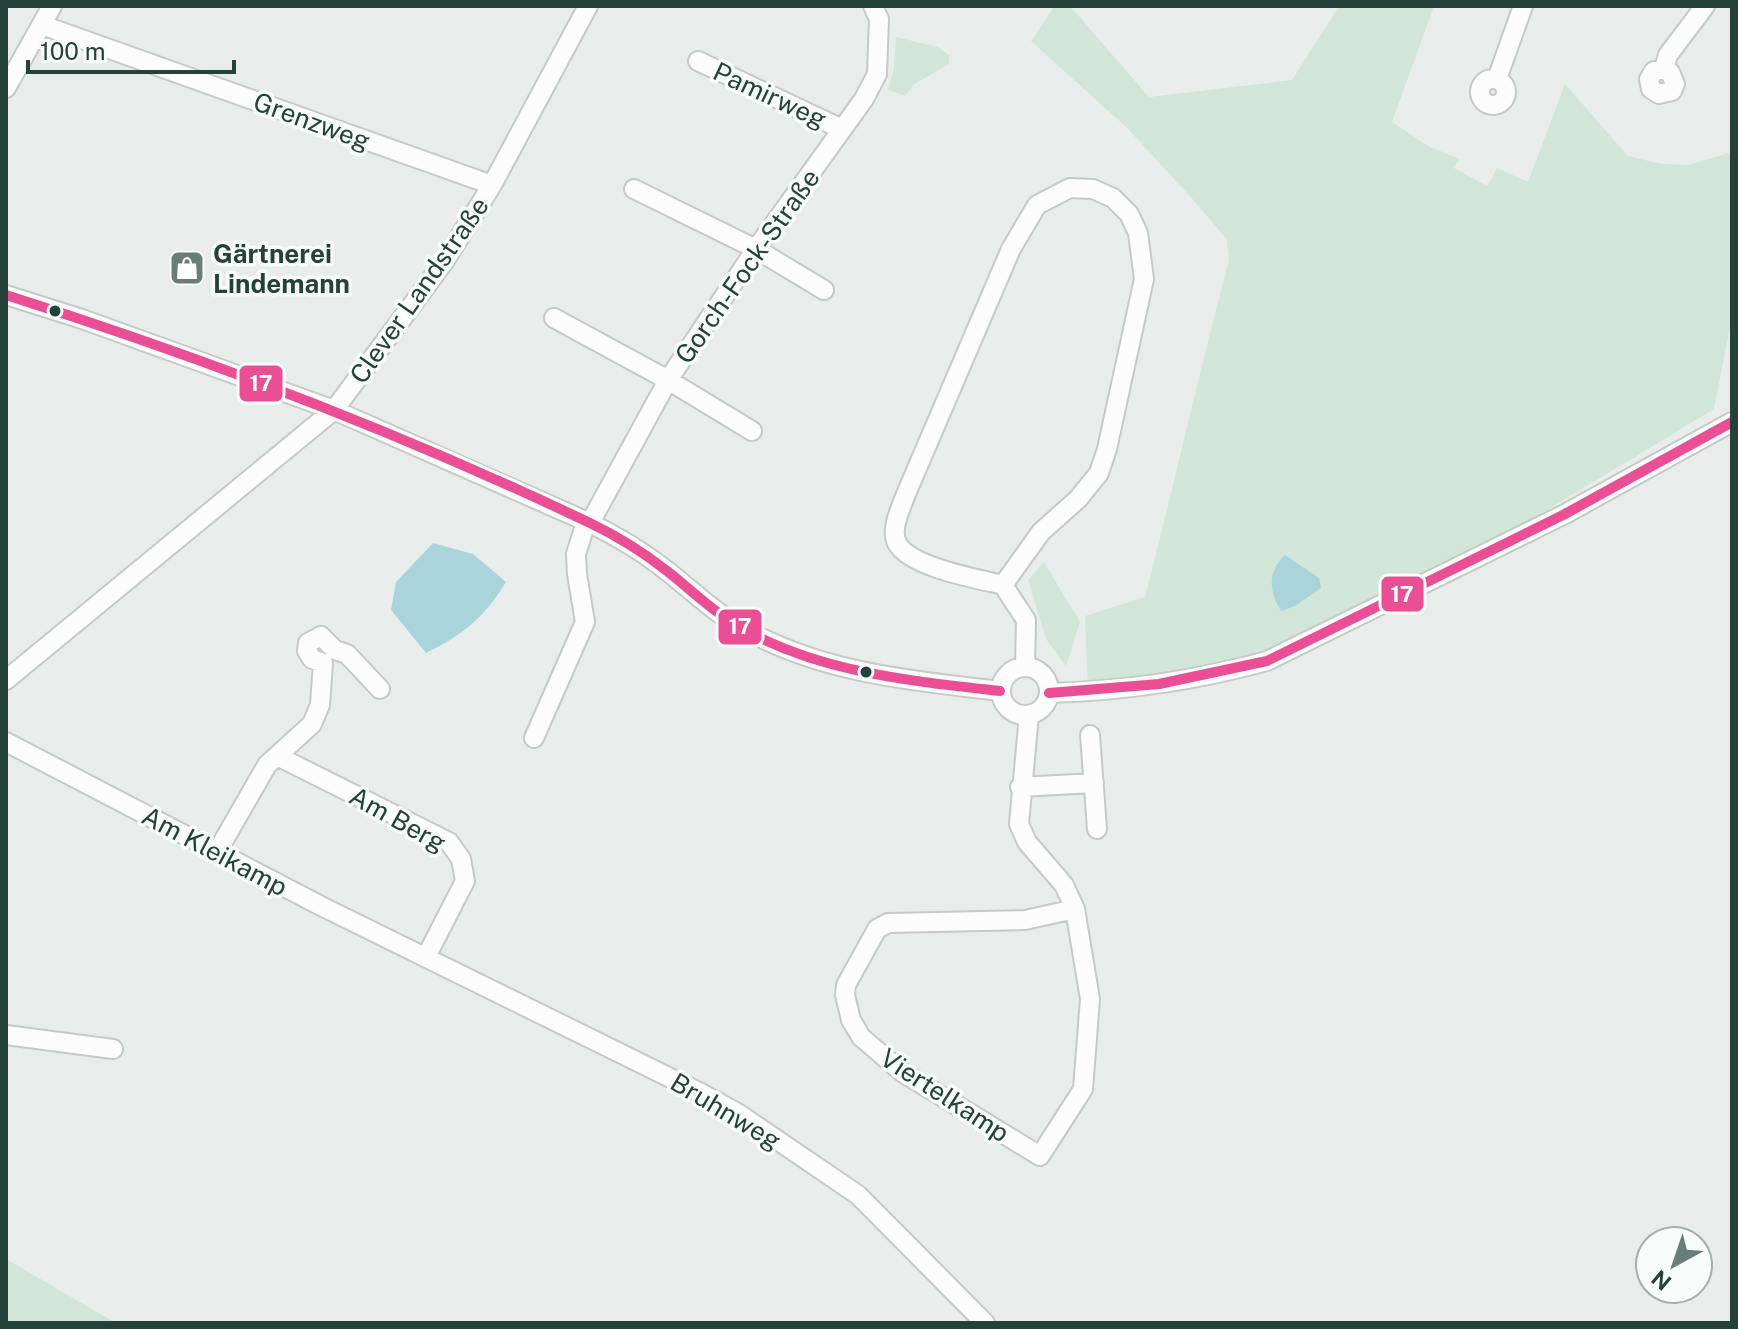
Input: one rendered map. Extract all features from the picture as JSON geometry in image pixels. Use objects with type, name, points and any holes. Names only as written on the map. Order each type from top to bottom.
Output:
[{"type":"street","points":[[6,88],[52,6]]},
{"type":"street","name":"Clever Landstraße","points":[[6,680],[334,410],[444,262],[492,185],[588,6]]},
{"type":"street","name":"Gorch-Fock-Straße","points":[[534,738],[585,622],[576,554],[588,523],[668,380],[756,249],[864,99],[877,74],[879,19],[873,6]]},
{"type":"street","points":[[1497,79],[1523,6]]},
{"type":"street","points":[[1664,69],[1668,55],[1705,6]]},
{"type":"street","name":"Grenzweg","points":[[42,25],[492,185]]},
{"type":"street","name":"Pamirweg","points":[[698,61],[842,129]]},
{"type":"street","points":[[1003,585],[1041,532],[1078,499],[1099,473],[1122,385],[1144,279],[1138,233],[1129,214],[1113,198],[1093,189],[1070,188],[1037,205],[1011,249],[923,451],[895,529],[898,544],[912,557],[1003,585],[1026,620],[1025,666]]},
{"type":"street","points":[[634,189],[756,249],[824,290]]},
{"type":"street","points":[[6,295],[334,410],[588,523],[631,545],[660,565],[707,606],[777,646],[837,666],[889,678],[1000,691]]},
{"type":"street","points":[[554,318],[668,380],[752,431]]},
{"type":"street","points":[[1049,693],[1113,691],[1222,673],[1267,661],[1565,514],[1732,422]]},
{"type":"street","points":[[217,852],[267,765],[312,724],[320,705],[329,656],[347,654],[380,689]]},
{"type":"street","points":[[1025,666],[1040,671],[1049,685],[1049,693],[1039,711],[1020,715],[1006,706],[1000,691],[1005,676],[1017,667],[1025,666]]},
{"type":"street","name":"Viertelkamp","points":[[1029,715],[1019,824],[1027,842],[1064,885],[1075,909],[1090,999],[1083,1089],[1040,1156],[902,1072],[861,1037],[851,1020],[845,995],[846,985],[877,929],[888,923],[1025,920],[1075,909]]},
{"type":"street","points":[[1090,735],[1097,829]]},
{"type":"street","name":"Am Kleikamp","points":[[6,742],[426,957]]},
{"type":"street","name":"Am Berg","points":[[277,756],[449,842],[461,859],[465,881],[426,957]]},
{"type":"street","points":[[1020,787],[1094,783]]},
{"type":"street","name":"Bruhnweg","points":[[426,957],[739,1114],[858,1195],[985,1323]]},
{"type":"street","points":[[6,1035],[113,1049]]},
{"type":"green space","points":[[1054,6],[1070,6],[1149,97],[1292,80],[1339,6],[1434,6],[1392,122],[1428,146],[1460,159],[1454,168],[1487,186],[1497,168],[1528,182],[1565,84],[1628,156],[1662,164],[1688,165],[1732,152],[1732,317],[1714,409],[1385,608],[1197,678],[1088,690],[1085,616],[1145,597],[1229,260],[1227,240],[1190,196],[1126,127],[1031,41]]},
{"type":"green space","points":[[896,37],[938,47],[949,55],[949,64],[913,85],[905,96],[888,90],[894,68]]},
{"type":"green space","points":[[1044,562],[1080,622],[1066,666],[1046,639],[1028,580]]},
{"type":"green space","points":[[6,1259],[116,1323],[6,1323]]},
{"type":"water","points":[[433,543],[473,554],[506,582],[472,624],[426,653],[391,610],[396,582]]},
{"type":"water","points":[[1285,555],[1319,578],[1321,588],[1295,606],[1281,611],[1272,582],[1275,568]]},
{"type":"transit line","name":"17","points":[[6,295],[302,399],[519,490],[620,539],[658,564],[733,623],[796,653],[863,672],[1000,691]]},
{"type":"transit line","name":"17","points":[[1049,693],[1159,684],[1267,661],[1565,514],[1732,422]]},
{"type":"place","name":"Gärtnerei Lindemann","points":[[187,268]]}]
